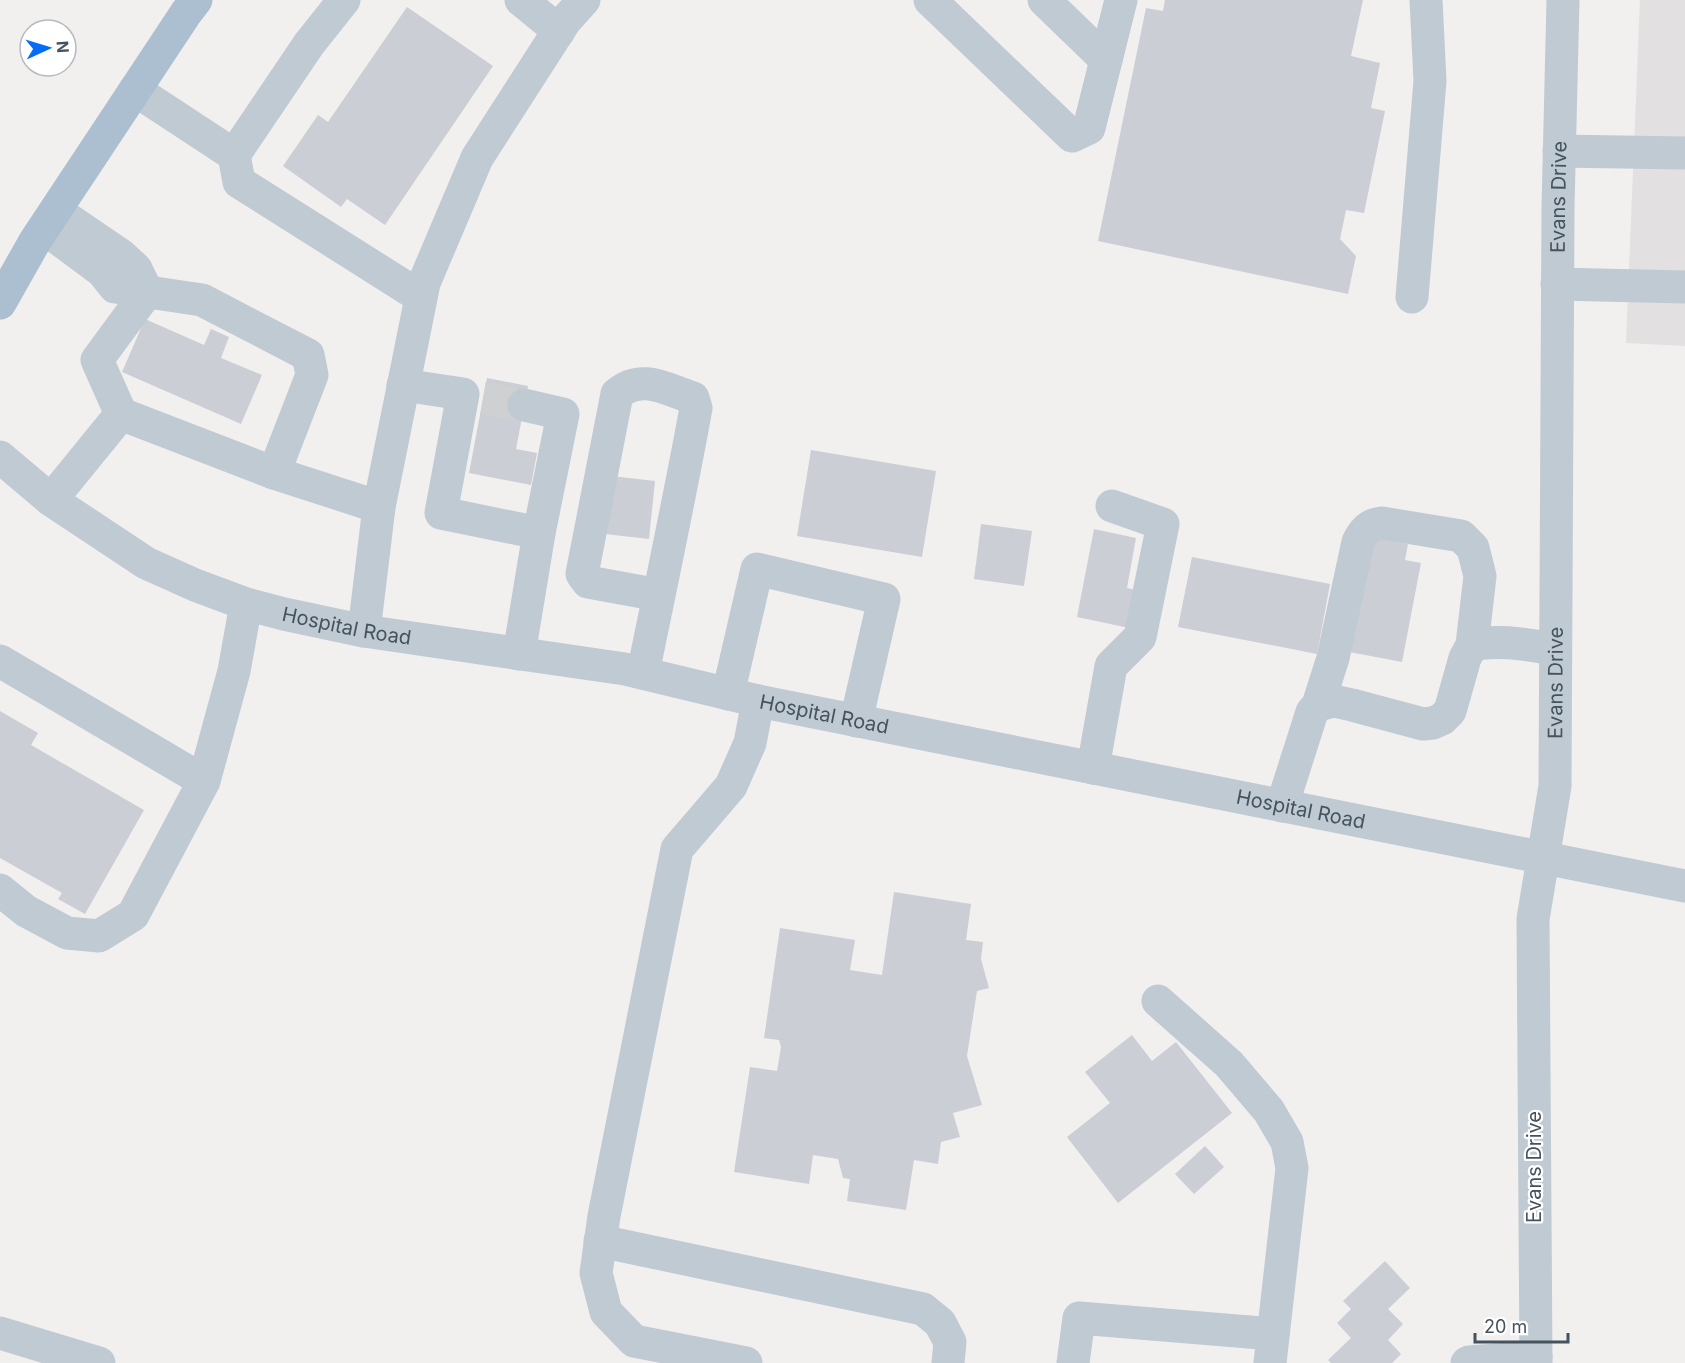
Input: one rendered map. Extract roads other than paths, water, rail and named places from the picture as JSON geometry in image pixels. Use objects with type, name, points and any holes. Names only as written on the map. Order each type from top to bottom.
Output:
[{"type":"main road","points":[[0,303],[45,227],[195,0]]},
{"type":"main road","points":[[0,259],[45,227]]},
{"type":"street","points":[[344,0],[309,44],[234,155],[239,182],[421,297]]},
{"type":"street","points":[[521,0],[559,31]]},
{"type":"street","points":[[364,631],[379,507],[424,283],[477,158],[565,21],[584,0]]},
{"type":"street","points":[[930,0],[1072,136],[1089,128],[1121,0]]},
{"type":"street","points":[[1044,0],[1106,60]]},
{"type":"street","points":[[1412,297],[1430,81],[1426,0]]},
{"type":"street","name":"Evans Drive","points":[[1536,1360],[1533,919],[1555,786],[1557,284],[1563,0]]},
{"type":"street","points":[[135,90],[234,155]]},
{"type":"street","points":[[1559,151],[1685,153]]},
{"type":"street","points":[[45,227],[102,271],[115,287],[202,300],[308,355],[312,375],[274,473]]},
{"type":"street","points":[[1557,284],[1685,287]]},
{"type":"street","points":[[147,292],[97,360],[121,414],[274,473],[379,507]]},
{"type":"street","points":[[643,673],[659,595],[696,408],[693,398],[647,383],[633,384],[617,394],[582,574],[588,582],[659,595]]},
{"type":"street","points":[[404,385],[473,396],[441,513],[540,533]]},
{"type":"street","points":[[519,654],[563,414],[524,405]]},
{"type":"street","points":[[51,500],[121,414]]},
{"type":"street","name":"Hospital Road","points":[[0,457],[51,500],[147,563],[195,585],[246,604],[284,614],[364,631],[626,669],[743,698],[1685,886]]},
{"type":"street","points":[[1093,768],[1111,666],[1140,637],[1163,524],[1112,506]]},
{"type":"street","points":[[1282,806],[1312,712],[1318,705],[1333,658],[1358,542],[1363,532],[1377,523],[1461,536],[1473,548],[1480,576],[1472,645],[1450,711],[1442,719],[1423,724],[1334,701],[1318,705]]},
{"type":"street","points":[[746,1363],[634,1341],[606,1312],[596,1274],[604,1216],[677,849],[731,786],[750,743],[743,698],[757,569],[884,599],[856,721]]},
{"type":"street","points":[[0,891],[26,911],[67,933],[99,936],[133,915],[204,781],[234,671],[246,604]]},
{"type":"street","points":[[1472,645],[1490,642],[1555,649]]},
{"type":"street","points":[[0,660],[204,781]]},
{"type":"street","points":[[1073,1363],[1079,1318],[1272,1348],[1292,1168],[1287,1142],[1269,1112],[1229,1064],[1158,1001]]},
{"type":"street","points":[[600,1241],[923,1309],[940,1323],[950,1342],[948,1363]]},
{"type":"street","points":[[0,1333],[99,1363]]},
{"type":"street","points":[[1467,1363],[1536,1360]]},
{"type":"tunnel","points":[[483,398],[524,405]]}]
